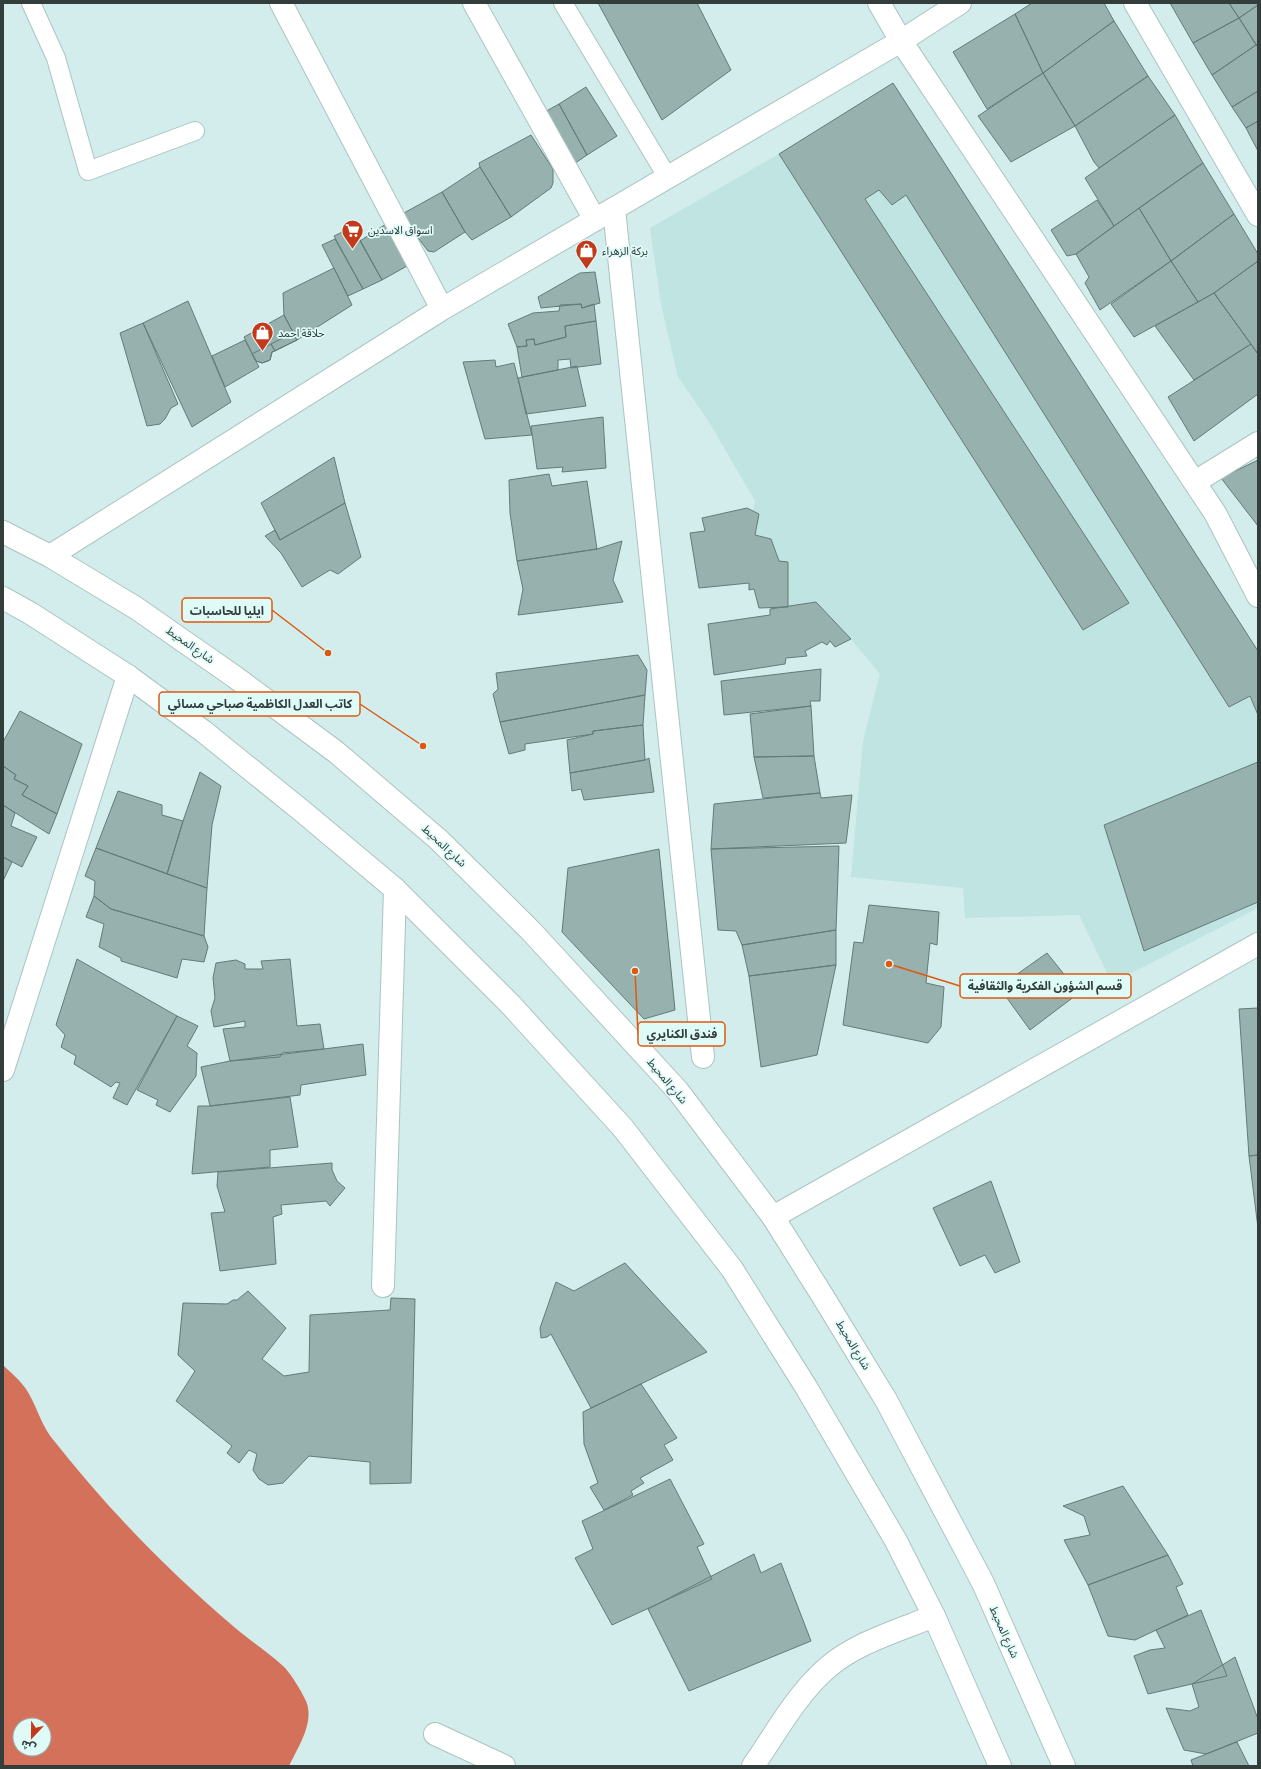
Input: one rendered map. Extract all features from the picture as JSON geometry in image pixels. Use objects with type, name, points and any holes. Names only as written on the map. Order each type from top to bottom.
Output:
[{"type":"street","points":[[281,3],[442,309]]},
{"type":"street","points":[[474,3],[595,220]]},
{"type":"street","points":[[879,3],[901,42],[1215,513],[1258,596]]},
{"type":"street","points":[[50,556],[442,309],[901,42],[960,3]]},
{"type":"street","points":[[1135,3],[1258,215]]},
{"type":"street","points":[[614,210],[703,1057]]},
{"type":"street","points":[[1195,482],[1258,443]]},
{"type":"street","name":"شارع المحيط","points":[[3,532],[50,556],[136,608],[235,676],[336,752],[439,840],[531,931],[673,1086],[772,1217],[822,1295],[897,1421],[983,1583],[1064,1766]]},
{"type":"street","points":[[3,598],[30,613],[128,676],[209,736],[395,889],[510,1004],[623,1128],[732,1269],[806,1387],[896,1541],[934,1616],[1000,1766]]},
{"type":"street","points":[[3,1070],[128,676]]},
{"type":"street","points":[[383,1286],[395,889]]},
{"type":"street","points":[[772,1217],[1258,944]]},
{"type":"street","points":[[753,1766],[809,1685],[828,1667],[850,1652],[934,1616]]},
{"type":"street","points":[[435,1734],[504,1766]]},
{"type":"lane","points":[[31,3],[56,58],[88,171],[195,131]]},
{"type":"lane","points":[[563,3],[668,178]]},
{"type":"shaded area","points":[[893,83],[1258,651],[1258,908],[1112,983],[1079,915],[965,918],[963,888],[851,877],[863,741],[880,674],[851,639],[816,602],[788,607],[779,561],[771,539],[755,535],[759,514],[753,510],[755,501],[709,422],[678,377],[661,304],[650,228],[779,154]]},
{"type":"shaded area","points":[[3,1365],[26,1389],[51,1437],[115,1512],[184,1583],[245,1636],[271,1655],[286,1669],[296,1682],[306,1701],[308,1717],[307,1726],[301,1743],[289,1766],[3,1766]]},
{"type":"building","points":[[598,3],[697,3],[731,70],[662,120]]},
{"type":"building","points":[[1032,3],[1104,3],[1114,21],[1043,73],[1015,14]]},
{"type":"building","points":[[1170,3],[1229,3],[1239,18],[1193,43]]},
{"type":"building","points":[[1229,3],[1258,3],[1258,5],[1239,18]]},
{"type":"building","points":[[1258,5],[1258,47],[1239,18]]},
{"type":"building","points":[[1015,14],[1043,73],[987,109],[953,52]]},
{"type":"building","points":[[1239,18],[1256,45],[1212,75],[1193,43]]},
{"type":"building","points":[[1114,21],[1148,76],[1075,126],[1043,73]]},
{"type":"building","points":[[1256,45],[1258,47],[1258,91],[1232,107],[1212,75]]},
{"type":"building","points":[[1043,73],[1075,126],[1011,162],[978,116]]},
{"type":"building","points":[[1148,76],[1175,115],[1099,168],[1094,162],[1075,126]]},
{"type":"building","points":[[893,83],[1258,651],[1258,715],[1250,696],[1229,707],[906,195],[892,205],[879,190],[865,199],[1129,603],[1083,630],[779,154]]},
{"type":"building","points":[[586,87],[617,136],[587,155],[559,104]]},
{"type":"building","points":[[1258,91],[1258,121],[1246,128],[1232,107]]},
{"type":"building","points":[[559,104],[587,155],[571,166],[541,114]]},
{"type":"building","points":[[1175,115],[1203,163],[1114,226],[1085,178]]},
{"type":"building","points":[[1258,121],[1258,151],[1246,128]]},
{"type":"building","points":[[531,135],[553,169],[553,183],[551,188],[511,217],[479,163]]},
{"type":"building","points":[[1203,163],[1234,214],[1171,261],[1139,208]]},
{"type":"building","points":[[480,167],[511,217],[472,240],[465,232],[442,192]]},
{"type":"building","points":[[442,192],[465,232],[434,252],[428,251],[410,227],[404,213]]},
{"type":"building","points":[[1097,200],[1114,226],[1076,254],[1067,256],[1051,230]]},
{"type":"building","points":[[1139,208],[1171,261],[1100,310],[1085,283],[1089,277],[1076,254]]},
{"type":"building","points":[[1234,214],[1258,254],[1258,261],[1214,293],[1198,302],[1171,261]]},
{"type":"building","points":[[386,224],[407,266],[382,280],[360,241]]},
{"type":"building","name":"اسواق الاسدين","points":[[353,227],[382,280],[363,289],[334,236]]},
{"type":"building","points":[[335,239],[363,289],[348,296],[322,245]]},
{"type":"building","points":[[1171,261],[1198,302],[1134,337],[1111,304]]},
{"type":"building","points":[[1258,261],[1258,354],[1214,293]]},
{"type":"building","points":[[334,268],[352,305],[297,340],[284,315],[283,293]]},
{"type":"building","points":[[595,272],[600,303],[582,308],[581,304],[541,308],[538,297],[580,273]]},
{"type":"building","points":[[1214,293],[1251,344],[1194,380],[1155,326]]},
{"type":"building","points":[[188,301],[231,402],[192,427],[143,323]]},
{"type":"building","points":[[581,304],[582,308],[594,304],[596,321],[565,326],[566,337],[535,345],[534,339],[526,340],[527,346],[517,347],[508,324],[533,313],[559,311],[560,305]]},
{"type":"building","points":[[284,315],[297,340],[272,352],[270,360],[262,363],[256,361],[244,337]]},
{"type":"building","points":[[596,321],[601,364],[571,368],[570,359],[558,360],[558,370],[522,377],[517,347],[527,346],[526,340],[534,339],[535,345],[566,337],[565,326]]},
{"type":"building","points":[[143,323],[178,404],[171,408],[165,419],[160,424],[147,426],[120,333]]},
{"type":"building","points":[[293,333],[297,340],[275,351],[271,344]]},
{"type":"building","points":[[245,340],[259,367],[225,387],[212,356]]},
{"type":"building","name":"حلاقة احمد","points":[[271,344],[275,351],[272,352],[270,360],[262,363],[256,361],[252,354]]},
{"type":"building","points":[[1251,344],[1258,354],[1258,394],[1194,441],[1168,397]]},
{"type":"building","points":[[495,360],[496,367],[514,363],[532,435],[485,439],[463,362]]},
{"type":"building","points":[[577,366],[586,406],[526,414],[518,378]]},
{"type":"building","points":[[603,417],[606,468],[562,472],[563,467],[537,469],[531,426]]},
{"type":"building","points":[[334,457],[345,503],[280,540],[261,503]]},
{"type":"building","points":[[1258,460],[1258,526],[1221,478]]},
{"type":"building","points":[[549,474],[552,486],[587,481],[597,549],[517,561],[510,513],[509,480]]},
{"type":"building","points":[[345,503],[361,557],[338,574],[330,570],[302,587],[281,553],[265,536],[275,530],[280,540]]},
{"type":"building","points":[[747,508],[759,514],[755,535],[771,539],[779,561],[788,562],[788,607],[759,608],[754,589],[749,590],[749,583],[699,588],[690,533],[705,531],[702,518]]},
{"type":"building","points":[[622,541],[613,580],[623,602],[518,615],[523,589],[517,561],[597,549]]},
{"type":"building","points":[[816,602],[851,639],[835,647],[830,641],[827,645],[822,642],[805,651],[807,656],[786,658],[785,664],[714,675],[708,624],[770,615],[770,609]]},
{"type":"building","points":[[638,655],[647,670],[645,695],[500,722],[493,694],[498,689],[496,673]]},
{"type":"building","points":[[821,669],[820,701],[810,701],[811,706],[724,715],[721,681]]},
{"type":"building","points":[[645,695],[643,725],[593,731],[593,734],[525,744],[525,750],[509,754],[500,722]]},
{"type":"building","points":[[811,706],[814,756],[754,757],[750,714]]},
{"type":"building","points":[[20,711],[82,744],[57,814],[22,795],[28,786],[14,779],[16,775],[3,766],[3,742]]},
{"type":"building","points":[[643,725],[645,760],[570,773],[567,740],[593,734],[593,731]]},
{"type":"building","points":[[814,756],[820,793],[763,798],[754,757]]},
{"type":"building","points":[[649,758],[654,792],[584,800],[581,789],[572,791],[570,773],[645,760]]},
{"type":"building","points":[[1258,762],[1258,902],[1144,951],[1104,825]]},
{"type":"building","points":[[3,766],[16,775],[14,779],[28,786],[22,795],[57,814],[49,834],[3,805]]},
{"type":"building","points":[[200,772],[221,786],[212,825],[207,888],[167,874]]},
{"type":"building","points":[[118,791],[162,805],[162,815],[183,821],[167,874],[96,848]]},
{"type":"building","points":[[820,793],[821,798],[852,795],[846,843],[711,849],[714,804]]},
{"type":"building","points":[[3,805],[15,813],[11,826],[37,837],[22,867],[3,857]]},
{"type":"building","points":[[839,846],[836,930],[742,945],[736,931],[718,930],[711,849]]},
{"type":"building","points":[[96,848],[207,888],[204,936],[111,909],[94,896],[95,881],[85,876]]},
{"type":"building","points":[[659,849],[675,1010],[644,1019],[562,932],[568,868]]},
{"type":"building","points":[[3,857],[12,862],[3,881]]},
{"type":"building","points":[[94,896],[111,909],[204,936],[208,947],[204,962],[182,959],[177,978],[121,961],[121,958],[99,947],[104,924],[86,917]]},
{"type":"building","points":[[869,905],[939,912],[937,945],[930,943],[926,983],[944,987],[941,1027],[928,1043],[843,1025],[854,942],[863,943]]},
{"type":"building","points":[[836,930],[836,965],[749,976],[742,945]]},
{"type":"building","points":[[1047,953],[1079,993],[1030,1030],[999,987]]},
{"type":"building","points":[[77,959],[177,1016],[127,1105],[113,1098],[120,1083],[116,1082],[111,1087],[74,1064],[76,1056],[61,1047],[65,1035],[56,1025]]},
{"type":"building","points":[[290,959],[297,1026],[320,1024],[324,1049],[282,1053],[280,1057],[230,1061],[223,1029],[245,1027],[245,1021],[214,1027],[211,1011],[215,998],[213,978],[216,963],[236,960],[245,964],[245,969],[263,969],[261,961]]},
{"type":"building","points":[[836,965],[817,1055],[761,1067],[749,976]]},
{"type":"building","points":[[1258,1008],[1258,1155],[1249,1156],[1239,1009]]},
{"type":"building","points":[[177,1016],[198,1026],[187,1046],[197,1053],[196,1076],[170,1112],[156,1105],[158,1100],[137,1090]]},
{"type":"building","points":[[363,1044],[366,1075],[301,1085],[300,1095],[210,1106],[201,1067],[230,1061]]},
{"type":"building","points":[[290,1097],[298,1147],[270,1150],[270,1167],[192,1174],[198,1106]]},
{"type":"building","points":[[1258,1155],[1258,1228],[1249,1156]]},
{"type":"building","points":[[332,1163],[332,1170],[337,1181],[345,1188],[330,1206],[326,1201],[281,1205],[282,1214],[273,1217],[276,1264],[220,1271],[211,1213],[225,1212],[217,1186],[218,1172]]},
{"type":"building","points":[[991,1181],[1020,1262],[995,1273],[985,1255],[960,1266],[933,1208]]},
{"type":"building","points":[[625,1263],[707,1352],[591,1408],[551,1334],[547,1337],[541,1338],[540,1328],[556,1282],[574,1291]]},
{"type":"building","points":[[248,1291],[286,1328],[262,1359],[284,1376],[309,1372],[310,1315],[390,1310],[391,1298],[415,1299],[411,1483],[370,1484],[370,1462],[309,1456],[283,1483],[268,1485],[259,1479],[253,1470],[257,1454],[249,1450],[239,1463],[227,1453],[232,1446],[176,1401],[195,1371],[178,1355],[183,1303],[227,1304],[233,1300],[237,1300]]},
{"type":"building","points":[[641,1384],[677,1438],[664,1445],[673,1460],[640,1478],[644,1483],[631,1491],[633,1495],[604,1510],[590,1487],[598,1483],[584,1444],[583,1412]]},
{"type":"building","points":[[670,1479],[704,1544],[697,1547],[712,1579],[612,1625],[575,1558],[593,1549],[582,1521]]},
{"type":"building","points":[[1123,1486],[1168,1555],[1088,1585],[1064,1540],[1090,1535],[1084,1516],[1063,1506]]},
{"type":"building","points":[[754,1554],[761,1573],[781,1563],[811,1641],[689,1691],[648,1609]]},
{"type":"building","points":[[1168,1555],[1183,1584],[1176,1587],[1188,1615],[1135,1640],[1108,1636],[1088,1585]]},
{"type":"building","points":[[1201,1610],[1227,1676],[1148,1694],[1134,1656],[1150,1650],[1165,1648],[1156,1630]]},
{"type":"building","points":[[1235,1657],[1258,1719],[1258,1733],[1206,1754],[1184,1750],[1166,1708],[1190,1711],[1199,1707],[1192,1684]]},
{"type":"building","points":[[1237,1742],[1249,1766],[1193,1766],[1191,1760]]},
{"type":"place","name":"اسواق الاسدين","points":[[353,250]]},
{"type":"place","name":"بركة الزهراء","points":[[587,270]]},
{"type":"place","name":"حلاقة احمد","points":[[263,352]]},
{"type":"place","name":"ايليا للحاسبات","points":[[328,653]]},
{"type":"place","name":"كاتب العدل الكاظمية صباحي مسائي","points":[[423,746]]},
{"type":"place","name":"قسم الشؤون الفكرية والثقافية","points":[[889,964]]},
{"type":"place","name":"فندق الكنايري","points":[[635,971]]}]
